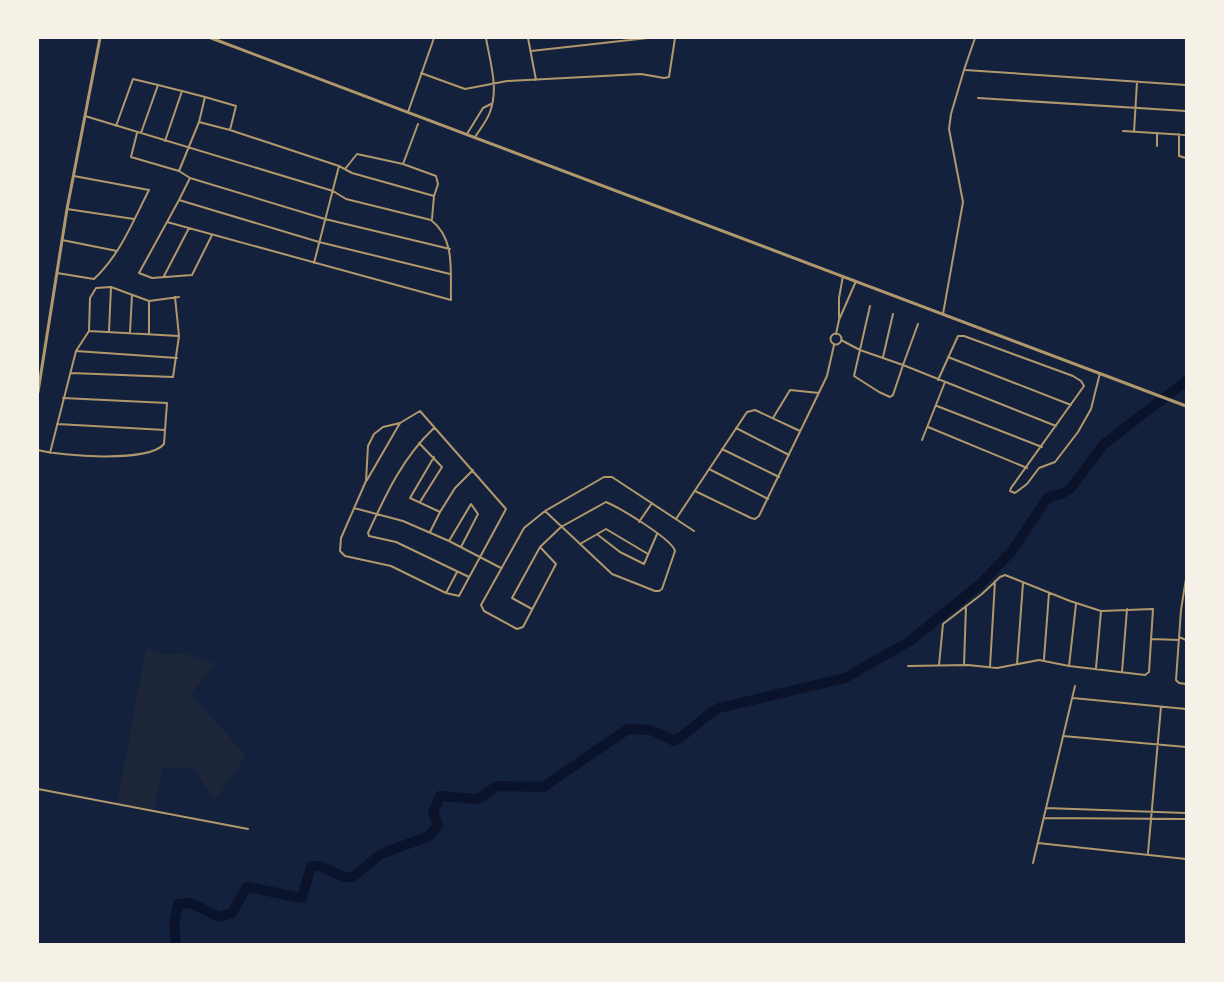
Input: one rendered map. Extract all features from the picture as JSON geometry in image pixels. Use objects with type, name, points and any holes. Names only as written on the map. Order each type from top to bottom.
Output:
[{"type":"street","points":[[38,392],[67,209],[100,38]]},
{"type":"street","points":[[211,38],[1186,406]]},
{"type":"street","points":[[408,112],[434,38]]},
{"type":"street","points":[[475,138],[490,112],[494,94],[486,38]]},
{"type":"street","points":[[528,38],[536,80]]},
{"type":"street","points":[[531,51],[648,38]]},
{"type":"street","points":[[421,73],[465,89],[494,83],[641,74],[664,78],[669,77],[675,38]]},
{"type":"street","points":[[943,314],[963,202],[949,129],[951,114],[975,38]]},
{"type":"street","points":[[964,70],[1186,85]]},
{"type":"street","points":[[116,126],[133,79],[236,106],[230,130]]},
{"type":"street","points":[[1134,132],[1137,82]]},
{"type":"street","points":[[141,134],[158,85]]},
{"type":"street","points":[[165,141],[182,91]]},
{"type":"street","points":[[178,171],[189,149],[205,97]]},
{"type":"street","points":[[978,98],[1186,111]]},
{"type":"street","points":[[467,135],[483,108],[491,104]]},
{"type":"street","points":[[84,116],[333,191],[346,199],[431,220],[445,235],[450,249],[451,300],[167,222]]},
{"type":"street","points":[[198,122],[230,130],[434,196]]},
{"type":"street","points":[[403,164],[418,124]]},
{"type":"street","points":[[1123,131],[1186,135]]},
{"type":"street","points":[[137,133],[131,157],[178,171],[190,178],[325,219],[450,249]]},
{"type":"street","points":[[1157,133],[1157,146]]},
{"type":"street","points":[[1179,135],[1179,156],[1186,158]]},
{"type":"street","points":[[345,169],[357,154],[403,164],[436,176],[438,184],[431,220]]},
{"type":"street","points":[[314,263],[339,166]]},
{"type":"street","points":[[57,273],[94,279],[108,267],[149,190],[74,176]]},
{"type":"street","points":[[190,178],[139,273],[152,278],[192,275],[212,235]]},
{"type":"street","points":[[179,200],[320,242],[450,274]]},
{"type":"street","points":[[67,209],[134,219]]},
{"type":"street","points":[[164,277],[189,228]]},
{"type":"street","points":[[62,240],[117,251]]},
{"type":"street","points":[[839,320],[839,298],[843,276]]},
{"type":"street","points":[[834,345],[830,338],[836,334],[839,320],[856,281]]},
{"type":"street","points":[[109,331],[111,287]]},
{"type":"street","points":[[50,453],[63,398],[76,351],[89,331],[90,298],[96,288],[111,287],[149,301],[177,297],[179,336],[173,377],[70,373]]},
{"type":"street","points":[[130,332],[132,295]]},
{"type":"street","points":[[149,301],[149,333]]},
{"type":"street","points":[[870,306],[854,376],[885,396],[893,395],[918,324]]},
{"type":"street","points":[[883,357],[893,314]]},
{"type":"street","points":[[89,331],[179,336]]},
{"type":"street","points":[[836,334],[841,336],[841,340],[860,350],[918,370],[1056,426]]},
{"type":"street","points":[[938,380],[955,338],[964,336],[1081,381],[1084,386],[1011,488],[1012,492],[1018,493],[1040,468],[1055,462],[1078,432],[1091,409],[1100,373]]},
{"type":"street","points":[[834,345],[840,343],[841,340]]},
{"type":"street","points":[[695,491],[755,519],[768,499],[827,376],[834,345]]},
{"type":"street","points":[[76,351],[177,358]]},
{"type":"street","points":[[948,357],[1071,405]]},
{"type":"street","points":[[922,440],[945,382]]},
{"type":"street","points":[[773,418],[790,390],[819,393]]},
{"type":"street","points":[[38,450],[94,457],[130,455],[162,447],[167,403],[63,398]]},
{"type":"street","points":[[937,406],[1042,447]]},
{"type":"street","points":[[676,519],[736,428],[751,410],[800,431]]},
{"type":"street","points":[[366,481],[368,446],[374,435],[383,427],[400,423],[420,411],[506,509],[459,596],[391,566],[342,554],[340,538],[366,481],[400,423]]},
{"type":"street","points":[[57,424],[165,430]]},
{"type":"street","points":[[435,427],[418,442],[405,460],[368,533],[369,536],[396,542],[469,577]]},
{"type":"street","points":[[928,427],[1027,468]]},
{"type":"street","points":[[736,428],[789,455]]},
{"type":"street","points":[[418,442],[442,467],[420,502]]},
{"type":"street","points":[[722,449],[779,477]]},
{"type":"street","points":[[434,458],[411,495],[412,499],[440,512]]},
{"type":"street","points":[[709,469],[768,499]]},
{"type":"street","points":[[430,532],[455,488],[473,470]]},
{"type":"street","points":[[540,547],[556,564],[520,629],[481,608],[524,528],[545,511],[608,476],[694,531]]},
{"type":"street","points":[[532,609],[512,598],[540,547],[561,527],[606,502],[657,534],[675,549],[662,589],[659,591],[612,574],[561,527],[545,511]]},
{"type":"street","points":[[449,541],[470,503],[478,514],[461,547]]},
{"type":"street","points":[[639,522],[652,503]]},
{"type":"street","points":[[354,508],[403,521],[502,568]]},
{"type":"street","points":[[580,544],[606,529],[648,554]]},
{"type":"street","points":[[598,535],[620,552],[641,563],[646,562],[657,534]]},
{"type":"street","points":[[446,592],[458,572]]},
{"type":"street","points":[[908,666],[964,665],[997,668],[1033,660],[1044,660],[1069,666],[1148,674],[1153,609],[1101,611],[1005,575],[943,624],[939,665]]},
{"type":"street","points":[[990,667],[995,581]]},
{"type":"street","points":[[1186,581],[1181,610],[1176,680],[1186,684]]},
{"type":"street","points":[[1017,664],[1023,583]]},
{"type":"street","points":[[1044,660],[1049,593]]},
{"type":"street","points":[[1069,666],[1076,603]]},
{"type":"street","points":[[964,665],[966,606]]},
{"type":"street","points":[[1122,672],[1127,609]]},
{"type":"street","points":[[1181,610],[1186,612]]},
{"type":"street","points":[[1096,669],[1101,611]]},
{"type":"street","points":[[1152,639],[1186,639]]},
{"type":"street","points":[[1033,862],[1075,686]]},
{"type":"street","points":[[1073,698],[1186,709]]},
{"type":"street","points":[[1148,854],[1161,707]]},
{"type":"street","points":[[1063,736],[1186,747]]},
{"type":"street","points":[[38,789],[248,829]]},
{"type":"street","points":[[1046,808],[1186,813]]},
{"type":"street","points":[[1044,818],[1186,819]]},
{"type":"street","points":[[1038,843],[1186,859]]},
{"type":"shaded area","points":[[146,648],[164,654],[186,653],[215,664],[191,694],[246,756],[214,802],[195,768],[162,767],[154,812],[117,804]]},
{"type":"waterway","points":[[176,944],[174,924],[178,904],[191,903],[219,917],[232,913],[247,887],[302,898],[311,866],[320,866],[344,877],[353,877],[381,854],[429,836],[438,825],[433,813],[440,796],[478,799],[497,786],[543,787],[628,729],[651,730],[674,741],[719,708],[845,678],[910,641],[979,585],[1012,551],[1046,500],[1070,489],[1104,444],[1186,381]]}]
